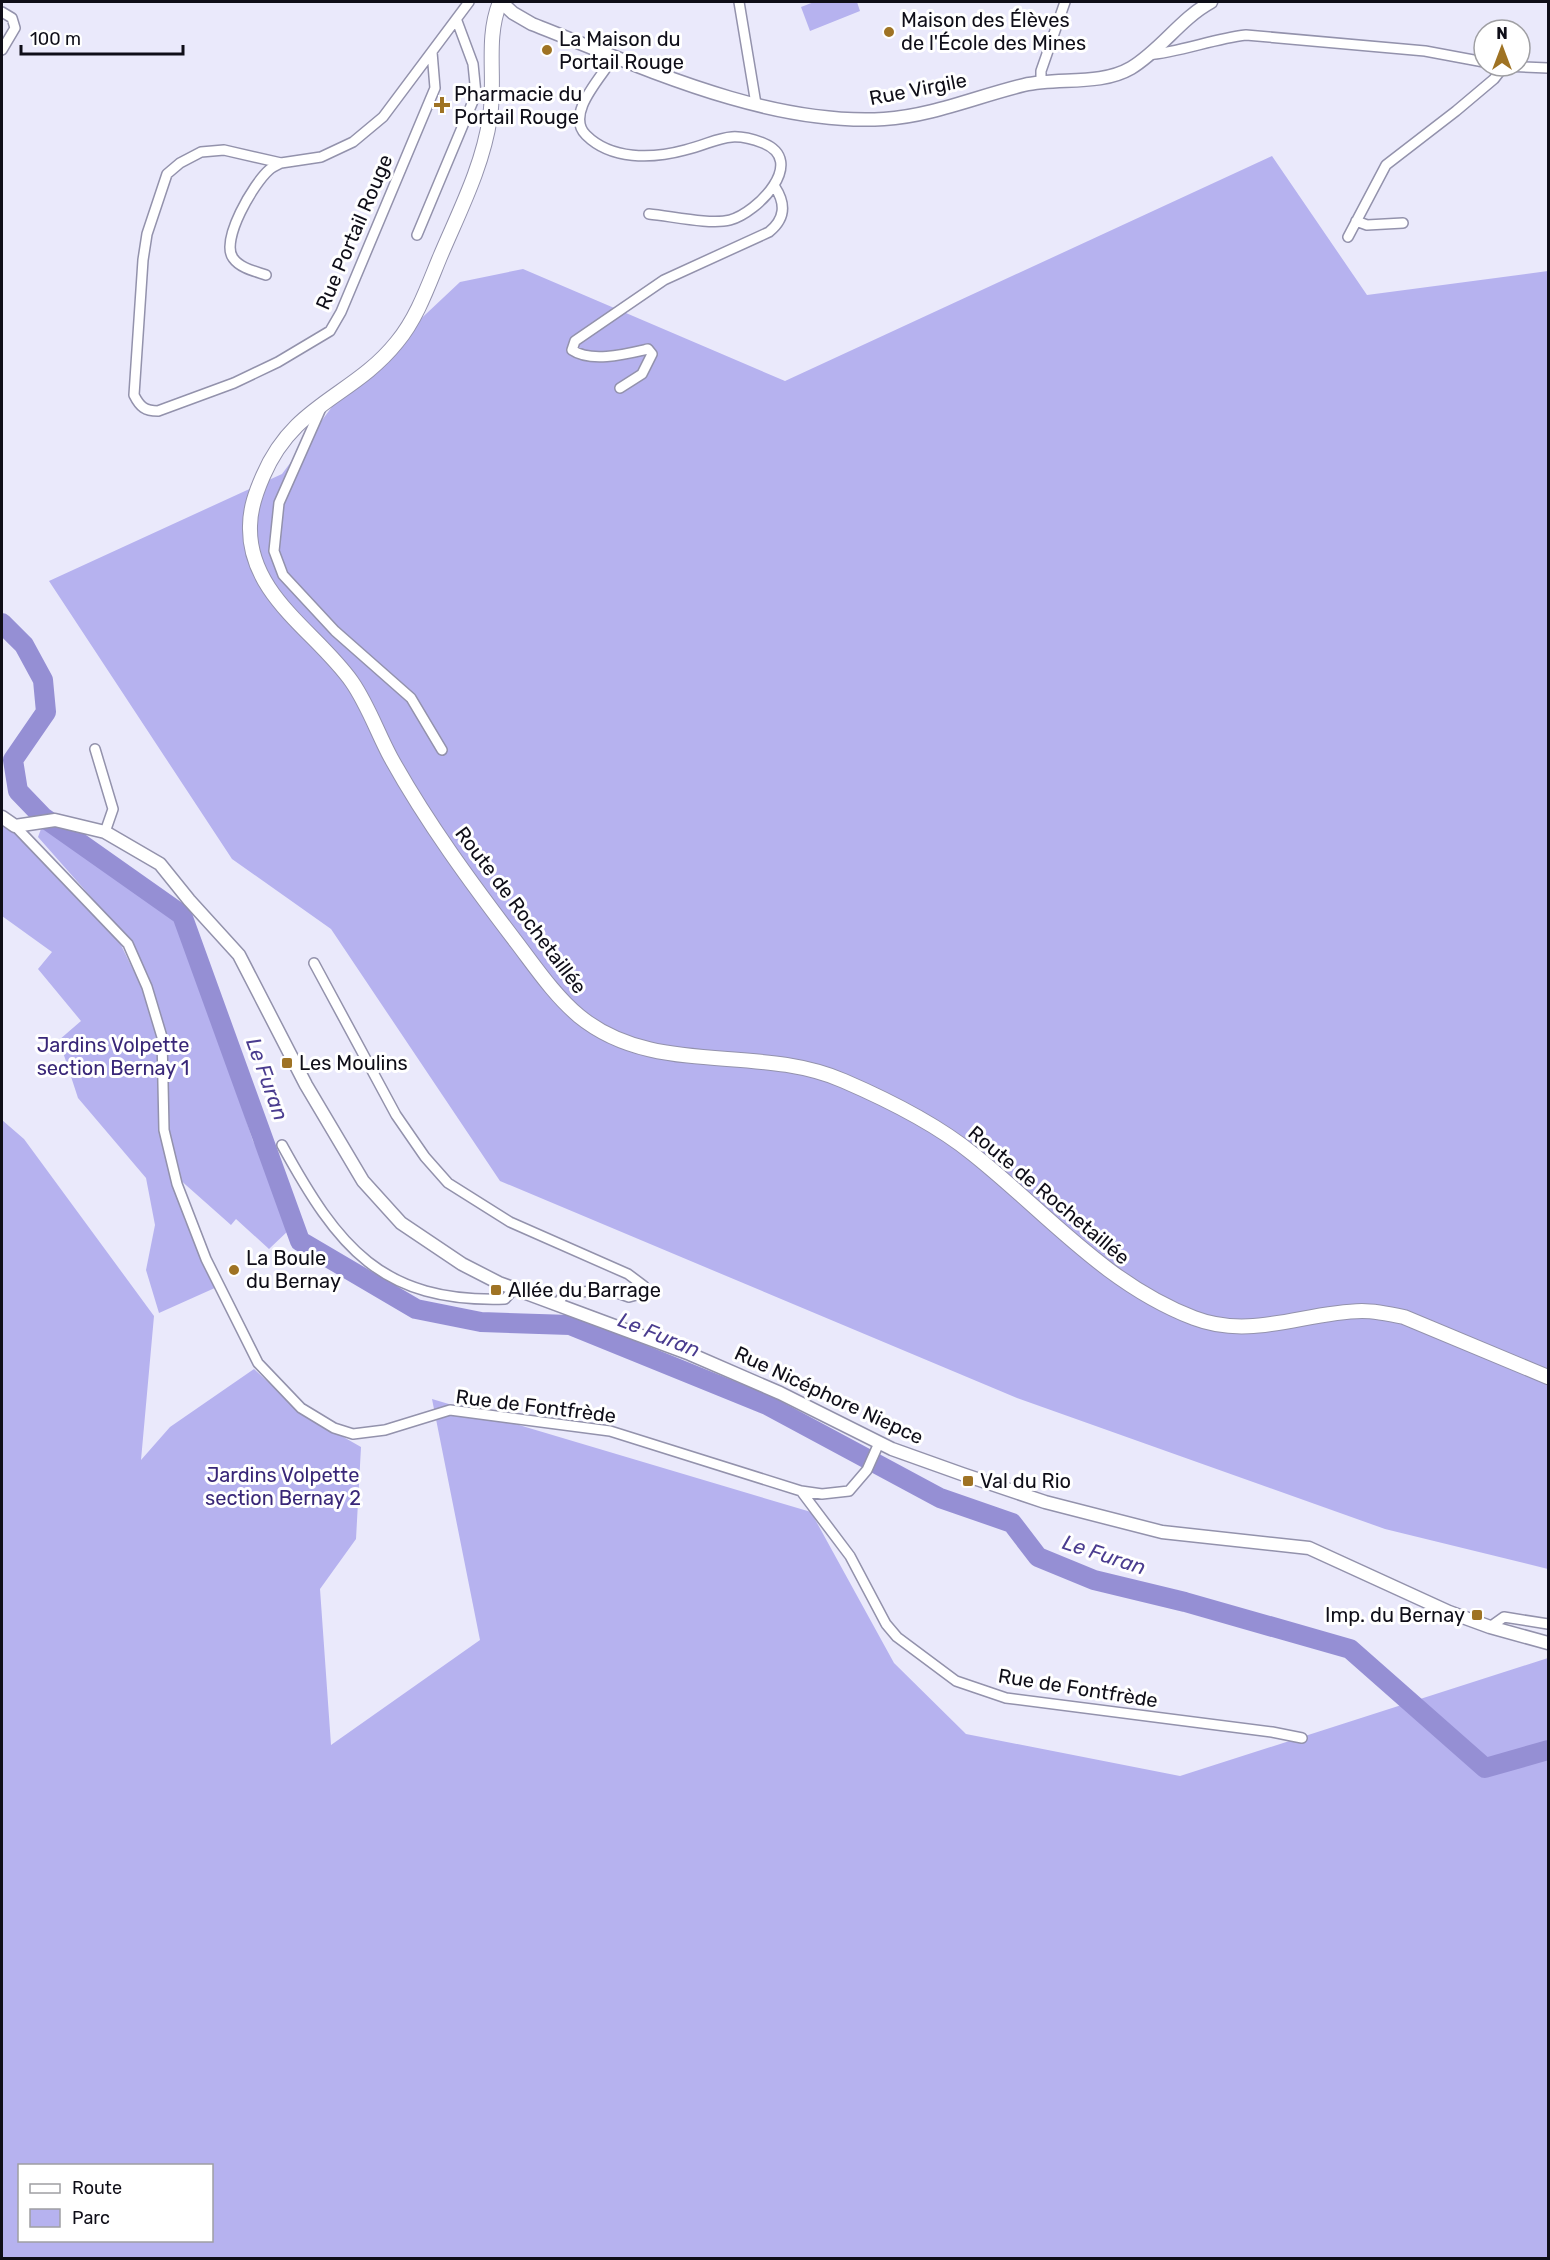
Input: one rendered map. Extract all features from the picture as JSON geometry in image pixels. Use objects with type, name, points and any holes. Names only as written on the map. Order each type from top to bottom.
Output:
[{"type":"main road","name":"Route de Rochetaillée","points":[[500,2],[492,23],[493,90],[486,140],[473,180],[417,313],[397,344],[367,371],[325,401],[287,433],[267,467],[255,496],[249,519],[250,542],[256,567],[269,589],[352,682],[393,761],[461,870],[550,986],[578,1015],[612,1038],[647,1050],[683,1056],[788,1063],[818,1070],[878,1097],[920,1119],[968,1149],[1017,1190],[1079,1250],[1129,1287],[1196,1319],[1231,1328],[1273,1326],[1320,1316],[1360,1311],[1382,1312],[1404,1317],[1548,1377]]},
{"type":"street","name":"Rue Portail Rouge","points":[[432,52],[435,88],[330,331],[278,362],[234,383],[158,411],[148,411],[139,405],[134,395],[143,260],[147,234],[167,174],[180,163],[201,152],[224,150],[281,163],[321,157],[353,142],[384,117],[432,52],[457,21],[469,2]]},
{"type":"street","name":"Rue Virgile","points":[[500,2],[532,24],[689,84],[756,104],[824,117],[886,119],[933,110],[1041,82],[1114,75],[1131,68],[1196,10],[1210,2]]},
{"type":"street","points":[[739,2],[756,104]]},
{"type":"street","points":[[1041,82],[1041,71],[1065,2]]},
{"type":"street","points":[[2,12],[12,18],[15,28],[2,50]]},
{"type":"street","points":[[417,235],[476,94],[472,64],[457,21]]},
{"type":"street","points":[[1148,55],[1170,53],[1218,39],[1246,35],[1425,51],[1472,60]]},
{"type":"street","points":[[615,56],[586,97],[580,125],[586,135],[612,152],[640,156],[685,150],[714,139],[731,136],[752,139],[770,146],[778,155],[782,167],[775,187],[745,213],[729,220],[649,214]]},
{"type":"street","points":[[1532,67],[1548,68]]},
{"type":"street","points":[[1348,237],[1386,165],[1495,78]]},
{"type":"street","points":[[266,275],[240,266],[231,256],[230,240],[245,203],[268,170],[281,163]]},
{"type":"street","points":[[620,388],[642,374],[652,354],[648,349],[625,354],[580,355],[572,350],[575,341],[664,280],[769,232],[778,225],[783,212],[781,196],[775,187]]},
{"type":"street","points":[[1356,221],[1367,225],[1403,223]]},
{"type":"street","points":[[325,401],[296,460],[279,503],[274,551],[283,575],[335,631],[411,698],[442,750]]},
{"type":"street","points":[[95,749],[113,809],[105,832]]},
{"type":"street","points":[[2,817],[15,826]]},
{"type":"street","name":"Rue Nicéphore Niepce","points":[[15,826],[56,820],[105,832],[160,864],[189,900],[240,955],[306,1085],[363,1182],[385,1206],[424,1241],[462,1264],[515,1288],[690,1354],[780,1393],[878,1447],[1045,1502],[1130,1525],[1218,1539],[1309,1548],[1421,1601],[1490,1627],[1548,1643]]},
{"type":"street","name":"Rue de Fontfrède","points":[[15,826],[129,944],[147,987],[162,1037],[164,1130],[177,1184],[206,1259],[258,1363],[301,1408],[334,1428],[352,1434],[385,1430],[450,1410],[610,1431],[801,1491],[850,1556],[892,1631],[956,1681],[1006,1698],[1272,1732],[1302,1738]]},
{"type":"street","points":[[314,963],[396,1115],[425,1157],[448,1183],[510,1221],[628,1274],[644,1286],[640,1294],[629,1296],[609,1290],[565,1293],[558,1303]]},
{"type":"street","points":[[282,1145],[304,1185],[337,1233],[380,1273],[432,1295],[473,1300],[505,1299],[515,1288]]},
{"type":"street","points":[[801,1491],[822,1494],[849,1491],[867,1470],[878,1447]]},
{"type":"street","points":[[1490,1627],[1504,1617],[1548,1624]]},
{"type":"green space","points":[[814,2],[857,2],[860,11],[810,31],[801,7]]},
{"type":"green space","points":[[1272,156],[1367,295],[1548,271],[1548,1569],[1385,1529],[1017,1398],[500,1181],[331,929],[232,859],[49,581],[282,474],[343,392],[460,282],[523,269],[785,381]]},
{"type":"green space","name":"Jardins Volpette section Bernay 1","points":[[2,822],[61,876],[121,945],[141,986],[159,1041],[159,1123],[163,1147],[185,1221],[217,1287],[159,1313],[146,1270],[155,1225],[146,1178],[78,1098],[59,1040],[81,1021],[38,969],[52,952],[2,916]]},
{"type":"green space","points":[[47,828],[149,897],[154,904],[181,923],[253,1141],[274,1181],[290,1229],[269,1249],[236,1219],[231,1225],[178,1178],[169,1140],[165,1029],[148,975],[129,940],[38,837],[41,829]]},
{"type":"green space","name":"Jardins Volpette section Bernay 2","points":[[2,1120],[24,1139],[154,1316],[141,1460],[170,1427],[254,1369],[303,1414],[361,1447],[356,1539],[320,1589],[331,1745],[480,1640],[432,1399],[811,1512],[894,1663],[966,1734],[1180,1776],[1548,1658],[1548,2258],[2,2258]]},
{"type":"waterway","name":"Le Furan","points":[[2,623],[24,645],[43,680],[46,712],[13,760],[18,791],[43,817],[182,915],[300,1241],[416,1309],[481,1322],[570,1325],[767,1405],[940,1498],[1012,1523],[1038,1557],[1094,1580],[1185,1602],[1350,1649],[1485,1768],[1548,1750]]},
{"type":"place","name":"Maison des Élèves de l'École des Mines","points":[[889,32]]},
{"type":"place","name":"La Maison du Portail Rouge","points":[[547,50]]},
{"type":"place","name":"Pharmacie du Portail Rouge","points":[[442,105]]},
{"type":"place","name":"Les Moulins","points":[[287,1063]]},
{"type":"place","name":"La Boule du Bernay","points":[[234,1270]]},
{"type":"place","name":"Allée du Barrage","points":[[496,1290]]},
{"type":"place","name":"Val du Rio","points":[[968,1481]]},
{"type":"place","name":"Imp. du Bernay","points":[[1477,1615]]}]
